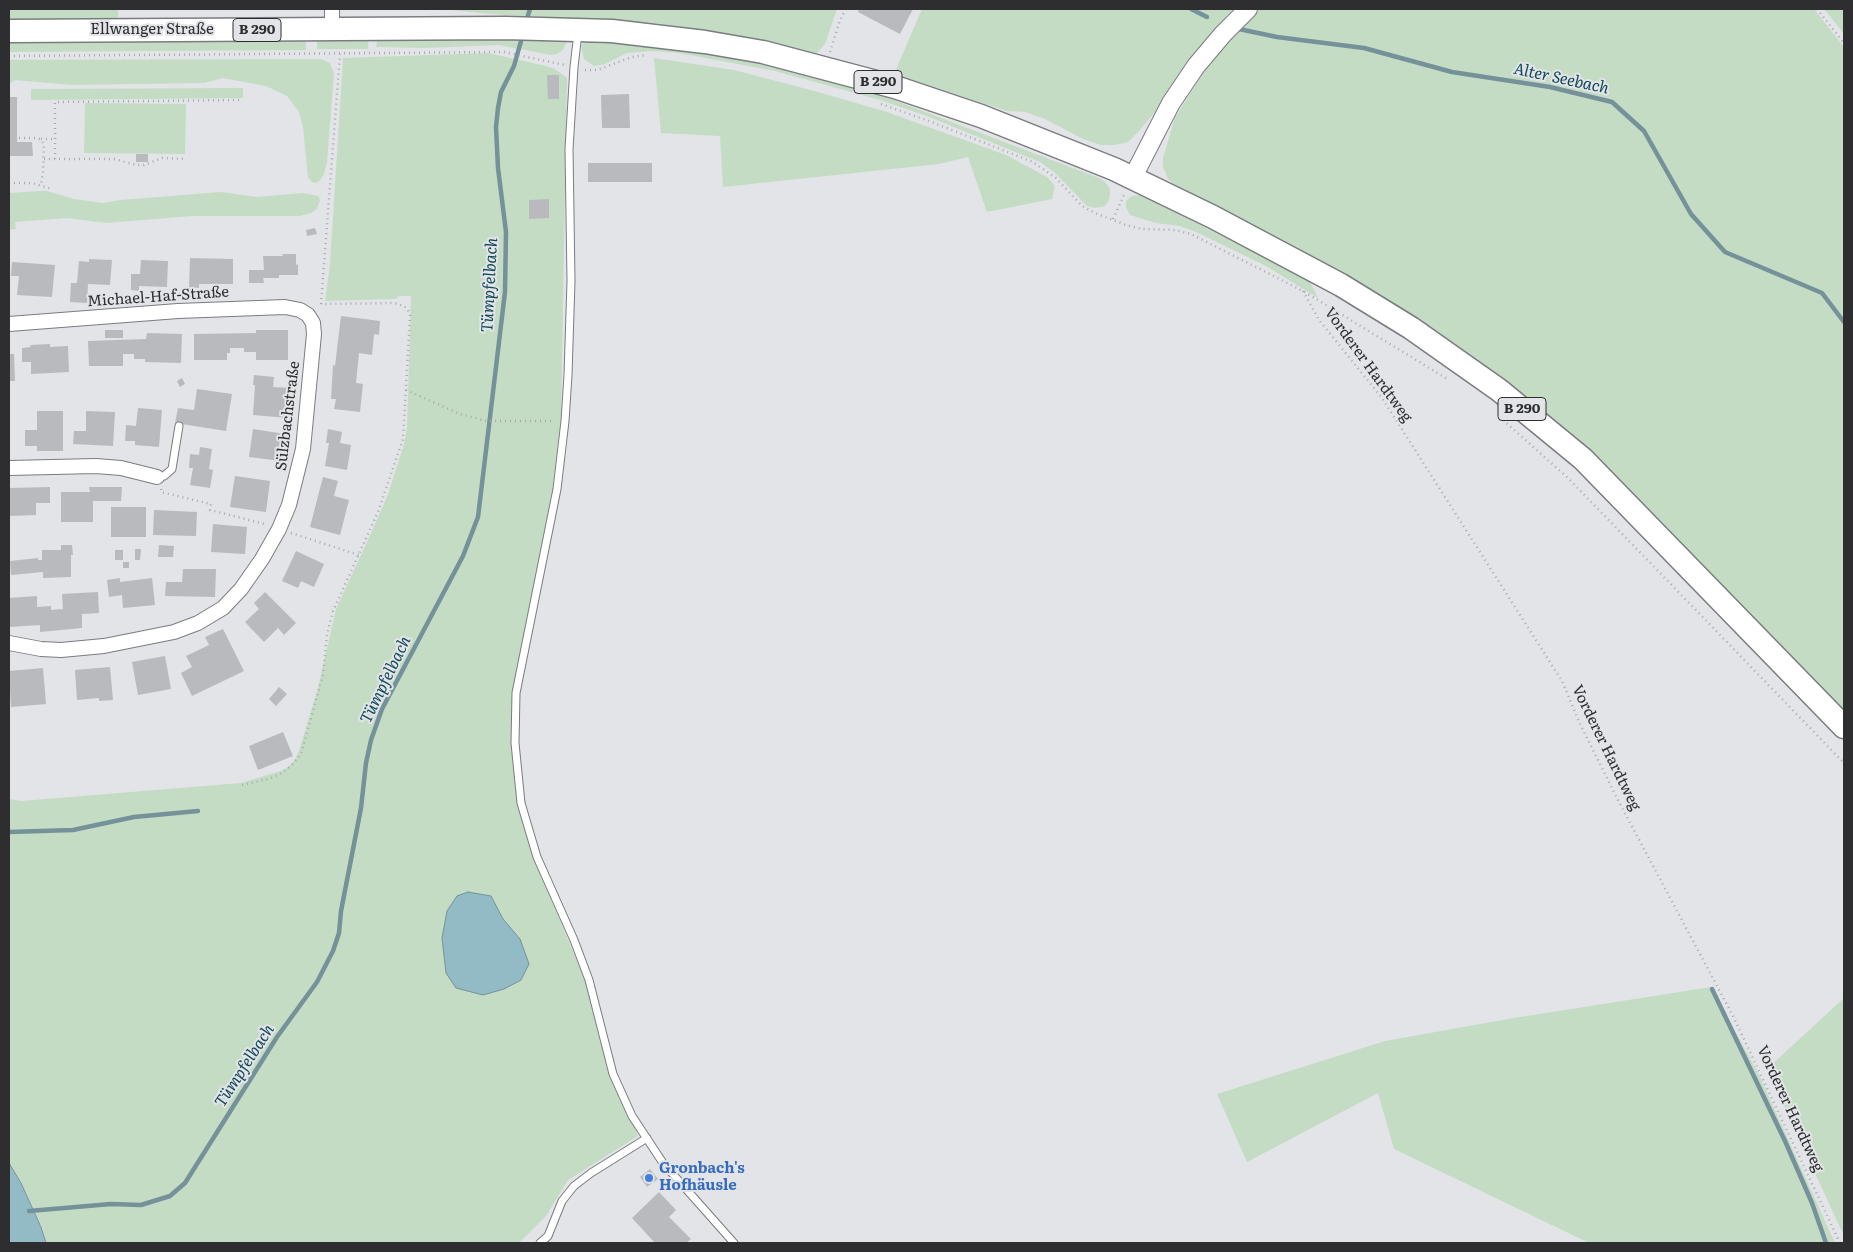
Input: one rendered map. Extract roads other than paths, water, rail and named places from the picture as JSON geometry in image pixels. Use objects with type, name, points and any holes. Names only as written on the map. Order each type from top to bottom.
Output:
[{"type":"main road","name":"Ellwanger Straße","points":[[9,31],[332,18],[506,28],[579,29]]},
{"type":"main road","name":"B 290","points":[[579,29],[705,42],[763,52],[895,87],[981,116],[1133,177],[1341,285],[1411,328],[1499,390],[1584,459],[1844,727]]},
{"type":"street","points":[[1133,177],[1171,103],[1196,66],[1223,34],[1248,9]]},
{"type":"street","name":"Michael-Haf-Straße","points":[[9,324],[256,307],[286,307],[308,314]]},
{"type":"street","name":"Sülzbachstraße","points":[[9,643],[41,649],[61,650],[96,647],[174,632],[198,624],[223,608],[242,588],[262,560],[279,529],[289,505],[303,450],[314,334],[313,323],[308,314]]},
{"type":"street","points":[[9,468],[96,466],[121,468],[157,477]]},
{"type":"lane","points":[[579,29],[574,68],[569,149],[571,280],[565,421],[557,489],[516,693],[514,743],[521,803],[537,857],[574,940],[589,980],[613,1074],[632,1116],[662,1162],[734,1243]]},
{"type":"lane","points":[[157,477],[164,476],[172,469],[179,426]]},
{"type":"lane","points":[[540,1243],[548,1236],[562,1201],[574,1186],[646,1138]]},
{"type":"water","points":[[468,892],[491,896],[503,919],[520,939],[529,964],[521,980],[504,989],[483,995],[456,988],[446,973],[442,938],[447,911],[457,896]]},
{"type":"water","points":[[9,1163],[21,1183],[41,1227],[46,1243],[9,1243]]},
{"type":"waterway","name":"Tümpfelbach","points":[[526,22],[530,9]]},
{"type":"waterway","name":"Alter Seebach","points":[[1191,9],[1207,17]]},
{"type":"waterway","name":"Alter Seebach","points":[[1239,29],[1277,37],[1364,48],[1452,72],[1550,87],[1612,102],[1644,131],[1691,214],[1725,252],[1822,293],[1844,322]]},
{"type":"waterway","name":"Tümpfelbach","points":[[29,1211],[111,1204],[141,1205],[170,1196],[185,1183],[277,1037],[317,982],[333,951],[339,933],[341,911],[361,808],[366,763],[371,740],[382,709],[463,556],[478,517],[505,292],[506,232],[498,168],[496,127],[501,92],[514,66],[523,34]]},
{"type":"waterway","points":[[9,832],[73,830],[134,817],[198,811]]},
{"type":"waterway","points":[[1712,989],[1785,1141],[1812,1203],[1826,1243]]},
{"type":"place","name":"Gronbach's Hofhäusle","points":[[649,1178]]}]
